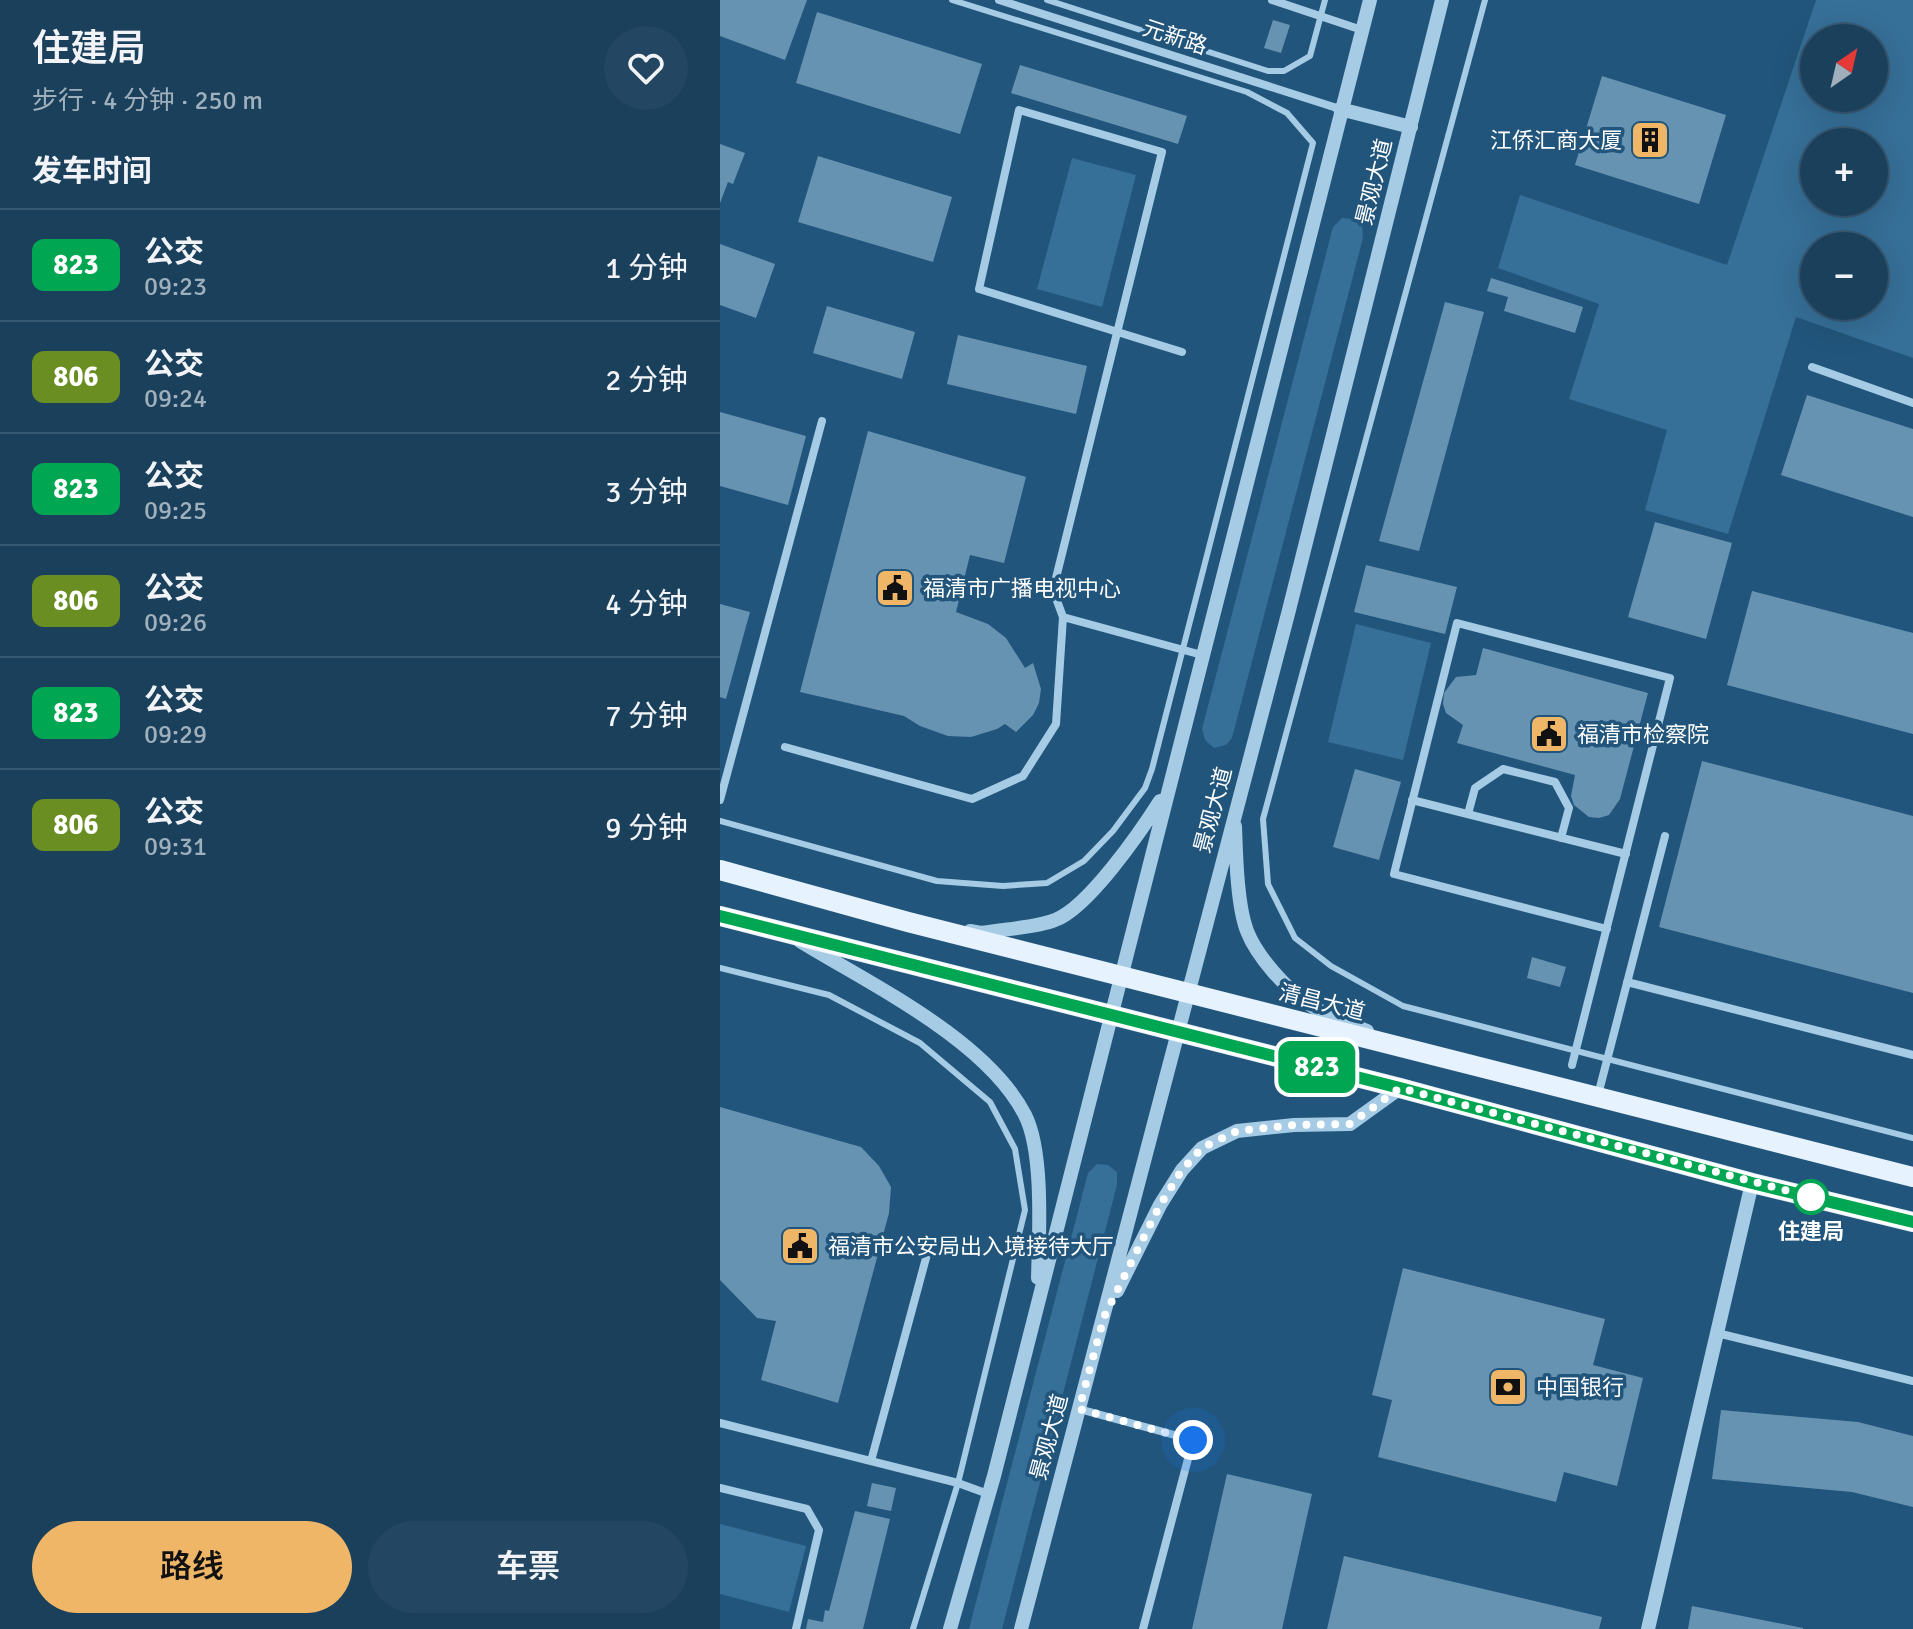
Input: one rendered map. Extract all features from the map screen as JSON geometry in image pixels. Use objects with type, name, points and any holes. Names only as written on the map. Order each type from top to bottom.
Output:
[{"type":"main road","name":"清昌大道","points":[[720,870],[908,922],[1913,1177]]},
{"type":"main road","points":[[720,916],[1913,1222]]},
{"type":"street","name":"元新路","points":[[999,0],[1340,109]]},
{"type":"street","points":[[1272,0],[1362,30]]},
{"type":"street","name":"景观大道","points":[[950,1629],[988,1494],[1370,0]]},
{"type":"street","name":"景观大道","points":[[1021,1629],[1288,614],[1442,0]]},
{"type":"street","points":[[1340,109],[1411,127]]},
{"type":"street","points":[[785,747],[972,799],[1023,776],[1056,724],[1063,617],[1053,590],[1117,332],[1162,152],[1019,110],[979,289],[1117,332],[1182,352]]},
{"type":"street","points":[[1812,367],[1913,403]]},
{"type":"street","points":[[720,800],[725,764],[822,421]]},
{"type":"street","points":[[1063,617],[1202,655]]},
{"type":"street","points":[[1572,1065],[1576,1051],[1607,929],[1626,854],[1670,678],[1457,623],[1394,874],[1607,929]]},
{"type":"street","points":[[1468,814],[1475,788],[1503,769],[1555,782],[1569,808],[1561,838]]},
{"type":"street","points":[[908,922],[981,933],[1056,920],[1080,901],[1123,855],[1167,790]]},
{"type":"street","points":[[1412,800],[1626,854]]},
{"type":"street","points":[[1235,810],[1236,855],[1247,931],[1277,979],[1313,1007],[1408,1049]]},
{"type":"street","points":[[1597,1097],[1665,836]]},
{"type":"street","points":[[786,933],[933,1022],[998,1077],[1025,1116],[1039,1190],[1037,1303]]},
{"type":"street","points":[[1627,982],[1913,1055]]},
{"type":"street","points":[[1104,1317],[1160,1205],[1182,1170],[1202,1148],[1237,1131],[1294,1125],[1350,1124],[1400,1088]]},
{"type":"street","points":[[1648,1629],[1752,1183]]},
{"type":"street","points":[[871,1461],[929,1247]]},
{"type":"street","points":[[1717,1333],[1913,1381]]},
{"type":"street","points":[[1079,1409],[1193,1440],[1143,1629]]},
{"type":"street","points":[[720,1423],[958,1483],[988,1494]]},
{"type":"street","points":[[720,1488],[807,1509],[819,1530],[796,1629]]},
{"type":"lane","points":[[720,821],[937,881],[1003,886],[1047,883],[1084,861],[1113,831],[1145,788],[1313,143],[1287,113],[1247,92],[952,0]]},
{"type":"lane","points":[[1047,0],[1268,71],[1284,71],[1310,56],[1325,0]]},
{"type":"lane","points":[[1485,0],[1263,819],[1268,884],[1295,938],[1331,966],[1403,1006],[1913,1138]]},
{"type":"lane","points":[[720,968],[829,995],[920,1043],[990,1102],[1015,1149],[1025,1210],[958,1483],[913,1629]]},
{"type":"shaded area","points":[[1816,0],[1913,0],[1913,358],[1805,320],[1888,320],[1888,232],[1800,232],[1800,318],[1796,317],[1728,534],[1645,510],[1667,430],[1569,399],[1599,304],[1498,268],[1520,195],[1727,265],[1800,48],[1800,112],[1888,112],[1888,24],[1808,24]]},
{"type":"shaded area","points":[[1072,158],[1136,175],[1102,307],[1037,289]]},
{"type":"shaded area","points":[[1342,218],[1353,219],[1362,226],[1363,238],[1232,738],[1226,745],[1214,748],[1205,740],[1202,729],[1333,227]]},
{"type":"shaded area","points":[[1356,624],[1431,643],[1403,760],[1328,742]]},
{"type":"shaded area","points":[[1097,1164],[1108,1165],[1117,1172],[1117,1185],[1002,1629],[969,1629],[1088,1173]]},
{"type":"shaded area","points":[[720,1524],[806,1546],[789,1612],[720,1594]]},
{"type":"building","points":[[720,0],[807,0],[785,60],[720,36]]},
{"type":"building","points":[[817,12],[982,64],[960,134],[796,83]]},
{"type":"building","points":[[1273,20],[1290,25],[1281,53],[1264,48]]},
{"type":"building","points":[[1020,65],[1187,116],[1178,144],[1011,93]]},
{"type":"building","name":"江侨汇商大厦","points":[[1602,76],[1726,115],[1699,204],[1575,165]]},
{"type":"building","points":[[720,144],[745,153],[733,184],[728,182],[720,203]]},
{"type":"building","points":[[818,156],[952,197],[933,262],[798,222]]},
{"type":"building","points":[[720,244],[775,264],[756,318],[720,305]]},
{"type":"building","points":[[1491,278],[1583,307],[1575,333],[1504,311],[1508,297],[1487,291]]},
{"type":"building","points":[[1445,302],[1484,312],[1419,551],[1379,541]]},
{"type":"building","points":[[827,306],[915,332],[902,379],[813,353]]},
{"type":"building","points":[[958,335],[1087,366],[1076,414],[947,384]]},
{"type":"building","points":[[1807,395],[1913,429],[1913,517],[1781,475]]},
{"type":"building","points":[[720,412],[806,436],[788,505],[720,486]]},
{"type":"building","name":"福清市广播电视中心","points":[[868,431],[1026,477],[1004,563],[970,555],[956,612],[988,624],[1006,638],[1025,668],[1033,663],[1041,689],[1039,703],[1033,715],[1016,732],[1005,724],[971,737],[948,736],[920,726],[904,716],[800,692]]},
{"type":"building","points":[[1655,522],[1732,543],[1706,639],[1628,617]]},
{"type":"building","points":[[1366,565],[1457,587],[1445,634],[1354,612]]},
{"type":"building","points":[[1752,591],[1913,633],[1913,734],[1727,685]]},
{"type":"building","points":[[720,604],[750,612],[726,699],[720,697]]},
{"type":"building","name":"福清市检察院","points":[[1483,648],[1648,693],[1620,799],[1609,815],[1589,817],[1574,805],[1571,796],[1575,775],[1457,743],[1463,725],[1446,713],[1444,693],[1456,677],[1476,675]]},
{"type":"building","points":[[1702,761],[1913,816],[1913,993],[1659,927]]},
{"type":"building","points":[[1355,769],[1401,782],[1379,860],[1333,847]]},
{"type":"building","points":[[1532,957],[1566,967],[1560,987],[1527,978]]},
{"type":"building","name":"福清市公安局出入境接待大厅","points":[[720,1107],[861,1147],[879,1166],[891,1187],[889,1213],[838,1403],[761,1380],[776,1321],[757,1318],[720,1280]]},
{"type":"building","name":"中国银行","points":[[1403,1268],[1605,1319],[1593,1365],[1643,1378],[1617,1486],[1564,1472],[1556,1502],[1378,1457],[1392,1400],[1372,1395]]},
{"type":"building","points":[[1721,1410],[1858,1422],[1913,1436],[1913,1507],[1852,1492],[1712,1479]]},
{"type":"building","points":[[1227,1474],[1312,1494],[1282,1629],[1192,1629]]},
{"type":"building","points":[[872,1483],[896,1488],[891,1511],[867,1506]]},
{"type":"building","points":[[855,1511],[890,1519],[863,1629],[806,1629],[808,1619],[823,1622],[825,1610],[829,1611]]},
{"type":"building","points":[[1344,1556],[1602,1617],[1599,1629],[1327,1629]]},
{"type":"building","points":[[1692,1606],[1803,1628],[1803,1629],[1688,1629]]},
{"type":"bus line","name":"823","points":[[720,916],[1913,1222]]},
{"type":"place","name":"江侨汇商大厦","points":[[1650,140]]},
{"type":"place","name":"福清市广播电视中心","points":[[895,588]]},
{"type":"place","name":"福清市检察院","points":[[1549,734]]},
{"type":"place","name":"住建局","points":[[1811,1197]]},
{"type":"place","name":"福清市公安局出入境接待大厅","points":[[800,1246]]},
{"type":"place","name":"中国银行","points":[[1508,1387]]},
{"type":"route","points":[[1193,1440],[1079,1409],[1104,1317],[1160,1205],[1182,1170],[1202,1148],[1237,1131],[1294,1125],[1350,1124],[1400,1088],[1811,1197]]}]
